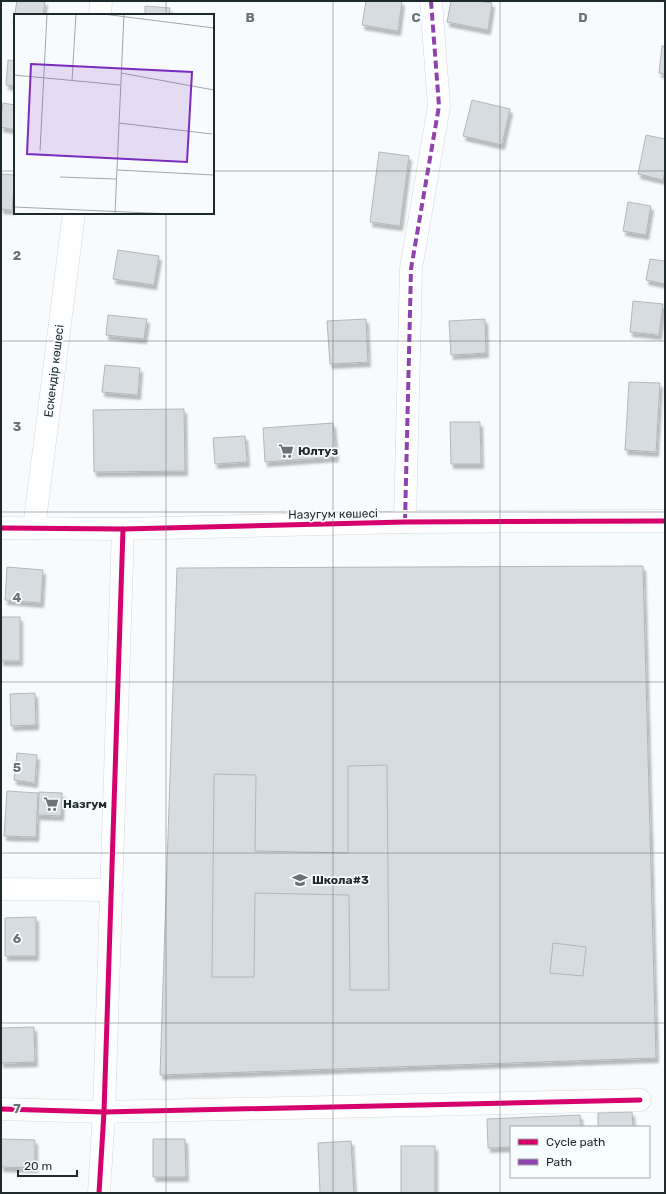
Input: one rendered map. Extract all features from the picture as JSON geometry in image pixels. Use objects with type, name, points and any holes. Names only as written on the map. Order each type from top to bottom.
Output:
[{"type":"street","points":[[100,14],[102,1]]},
{"type":"street","points":[[405,522],[411,269],[439,106],[431,1]]},
{"type":"street","name":"Ескендір көшесі","points":[[34,528],[74,214]]},
{"type":"street","name":"Назугум көшесі","points":[[1,528],[123,529],[405,522],[665,521]]},
{"type":"street","points":[[99,1193],[104,1112],[123,529]]},
{"type":"street","points":[[1,889],[112,890]]},
{"type":"street","points":[[1,1109],[104,1112],[640,1100]]},
{"type":"building","points":[[17,1],[45,1],[43,14],[15,14]]},
{"type":"building","points":[[366,1],[402,1],[398,31],[362,25]]},
{"type":"building","points":[[451,1],[480,1],[492,3],[488,30],[447,22]]},
{"type":"building","points":[[145,6],[170,8],[169,14],[145,14]]},
{"type":"building","points":[[662,46],[665,46],[665,74],[659,73]]},
{"type":"building","points":[[8,60],[14,61],[14,86],[6,85]]},
{"type":"building","points":[[472,100],[510,109],[502,145],[463,136]]},
{"type":"building","points":[[3,103],[14,105],[14,130],[1,127]]},
{"type":"building","points":[[646,135],[665,139],[665,171],[663,180],[638,174]]},
{"type":"building","points":[[379,152],[409,156],[400,226],[370,222]]},
{"type":"building","points":[[1,174],[14,175],[12,210],[1,209]]},
{"type":"building","points":[[628,202],[651,206],[646,235],[623,231]]},
{"type":"building","points":[[118,250],[159,256],[154,285],[113,279]]},
{"type":"building","points":[[650,259],[665,261],[665,284],[646,280]]},
{"type":"building","points":[[633,301],[663,304],[659,335],[630,332]]},
{"type":"building","points":[[108,315],[147,319],[144,339],[106,335]]},
{"type":"building","points":[[366,319],[368,362],[330,364],[327,321]]},
{"type":"building","points":[[485,319],[486,353],[451,355],[449,321]]},
{"type":"building","points":[[105,365],[140,368],[138,395],[102,392]]},
{"type":"building","points":[[629,382],[660,383],[656,452],[625,450]]},
{"type":"building","points":[[184,409],[185,471],[94,472],[93,410]]},
{"type":"building","points":[[450,422],[480,422],[481,464],[451,464]]},
{"type":"building","points":[[333,423],[336,457],[265,462],[263,428]]},
{"type":"building","points":[[245,436],[247,462],[215,464],[213,438]]},
{"type":"building","points":[[643,566],[656,1058],[160,1075],[177,568]]},
{"type":"building","points":[[7,567],[43,570],[41,603],[5,600]]},
{"type":"building","points":[[1,617],[20,617],[20,661],[1,661]]},
{"type":"building","points":[[35,693],[36,725],[11,726],[10,694]]},
{"type":"building","points":[[17,753],[37,755],[35,783],[14,780]]},
{"type":"building","points":[[387,765],[389,990],[350,990],[349,895],[255,893],[254,977],[212,977],[214,774],[256,775],[255,851],[348,853],[348,766]]},
{"type":"building","points":[[7,791],[38,793],[36,837],[4,836]]},
{"type":"building","points":[[39,792],[62,793],[61,816],[38,815]]},
{"type":"building","points":[[36,917],[36,956],[5,956],[5,918]]},
{"type":"building","points":[[553,943],[586,947],[583,976],[550,973]]},
{"type":"building","points":[[34,1027],[35,1062],[1,1063],[1,1028]]},
{"type":"building","points":[[632,1112],[633,1126],[598,1126],[598,1113]]},
{"type":"building","points":[[580,1115],[581,1126],[510,1126],[510,1147],[488,1148],[487,1119]]},
{"type":"building","points":[[1,1139],[35,1140],[35,1168],[1,1167]]},
{"type":"building","points":[[153,1139],[185,1139],[186,1177],[153,1177]]},
{"type":"building","points":[[351,1141],[354,1193],[320,1193],[318,1143]]},
{"type":"building","points":[[401,1146],[435,1146],[435,1193],[401,1193]]},
{"type":"marked path","points":[[405,522],[411,269],[439,106],[431,1]]},
{"type":"cycle path","points":[[1,528],[123,529],[405,522],[665,521]]},
{"type":"cycle path","points":[[99,1193],[104,1112],[123,529]]},
{"type":"cycle path","points":[[1,1109],[104,1112],[640,1100]]},
{"type":"place","name":"Юлтуз","points":[[286,451]]},
{"type":"place","name":"Назгум","points":[[51,804]]},
{"type":"place","name":"Школа#3","points":[[300,880]]}]
